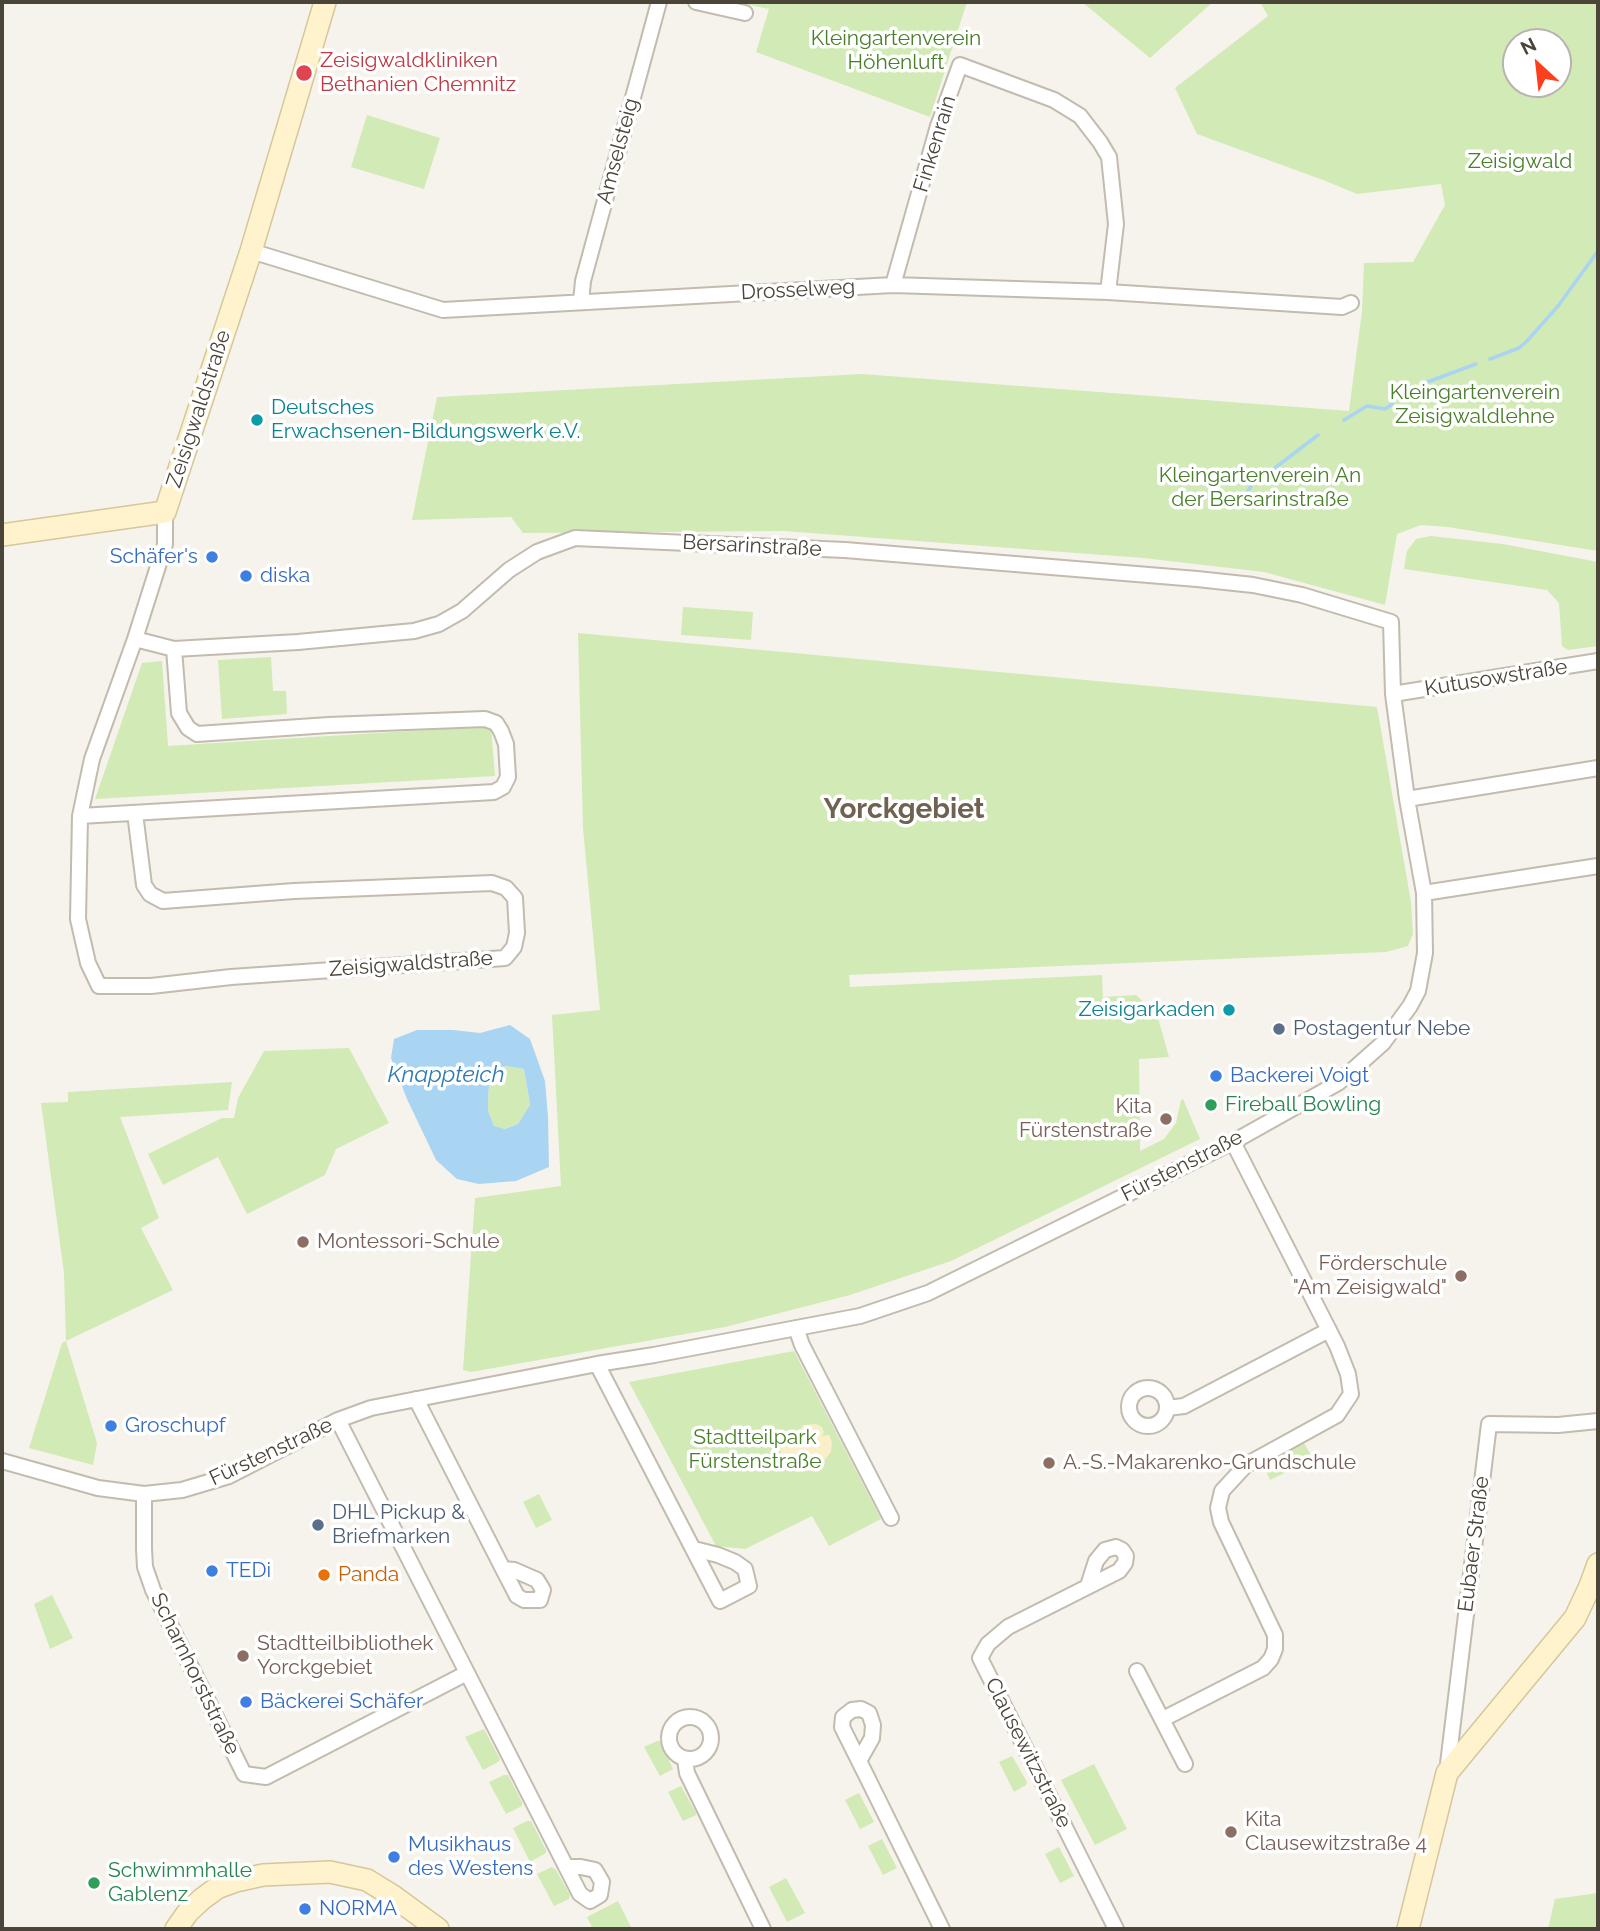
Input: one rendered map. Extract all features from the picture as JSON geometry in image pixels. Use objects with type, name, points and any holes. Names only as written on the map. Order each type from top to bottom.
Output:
[{"type":"street","name":"Zeisigwaldstraße","points":[[135,813],[144,885],[150,894],[163,901],[294,891],[492,883],[506,888],[515,898],[517,933],[514,947],[505,958],[231,977],[151,986],[99,986],[88,962],[78,919],[80,816],[92,759],[135,639],[165,544],[165,512],[251,251],[325,2]]},
{"type":"street","name":"Amselsteig","points":[[581,302],[583,281],[659,2]]},
{"type":"street","points":[[696,2],[745,13]]},
{"type":"street","name":"Finkenrain","points":[[893,285],[938,126],[960,65],[1054,100],[1080,116],[1100,142],[1109,158],[1116,224],[1108,292]]},
{"type":"street","name":"Drosselweg","points":[[251,251],[443,310],[893,285],[1108,292],[1342,307],[1351,303]]},
{"type":"street","points":[[2,536],[165,512]]},
{"type":"street","name":"Bersarinstraße","points":[[135,639],[174,649],[298,642],[414,631],[439,624],[462,611],[509,570],[537,552],[575,538],[845,550],[1253,585],[1302,595],[1391,622]]},
{"type":"street","name":"Fürstenstraße","points":[[2,1461],[98,1488],[144,1494],[182,1490],[229,1476],[338,1420],[371,1408],[860,1316],[928,1293],[1233,1142],[1338,1083],[1383,1043],[1410,1006],[1418,991],[1425,953],[1424,892],[1407,799],[1393,694],[1391,622]]},
{"type":"street","points":[[80,816],[494,792],[503,787],[508,777],[506,744],[496,723],[485,719],[329,725],[197,734],[188,728],[179,713],[174,649]]},
{"type":"street","name":"Kutusowstraße","points":[[1393,694],[1598,661]]},
{"type":"street","points":[[1407,799],[1598,768]]},
{"type":"street","points":[[1424,892],[1598,866]]},
{"type":"street","points":[[1163,1719],[1263,1668],[1271,1659],[1275,1649],[1275,1635],[1221,1522],[1219,1508],[1222,1491],[1246,1465],[1337,1415],[1350,1394],[1348,1374],[1329,1330],[1233,1142]]},
{"type":"street","points":[[796,1328],[802,1345],[891,1518]]},
{"type":"street","points":[[1167,1408],[1184,1406],[1329,1330]]},
{"type":"street","points":[[597,1364],[694,1549]]},
{"type":"street","points":[[416,1399],[503,1569]]},
{"type":"street","points":[[338,1420],[566,1867]]},
{"type":"street","name":"Eubaer Straße","points":[[1408,1929],[1447,1773],[1489,1424],[1558,1425],[1598,1421]]},
{"type":"street","name":"Scharnhorststraße","points":[[144,1494],[145,1567],[153,1590],[243,1774],[266,1777],[467,1673]]},
{"type":"street","name":"Eubaer Straße","points":[[1447,1773],[1574,1618],[1598,1564]]},
{"type":"street","name":"Clausewitzstraße","points":[[1088,1586],[1008,1627],[988,1644],[980,1658],[1116,1929]]},
{"type":"street","points":[[1137,1671],[1185,1764]]},
{"type":"street","points":[[685,1760],[687,1773],[763,1929]]},
{"type":"street","points":[[859,1761],[942,1929]]},
{"type":"street","points":[[176,1929],[188,1912],[217,1888],[263,1875],[330,1872],[367,1880],[438,1929]]},
{"type":"green space","name":"Kleingartenverein Höhenluft","points":[[735,2],[967,2],[930,117],[756,52],[769,9]]},
{"type":"green space","points":[[1082,2],[1213,2],[1150,58]]},
{"type":"green space","points":[[1260,2],[1598,2],[1598,551],[1421,525],[1397,534],[1385,605],[1264,572],[1143,558],[784,531],[523,533],[511,517],[412,520],[437,397],[862,374],[1349,411],[1362,311],[1364,263],[1413,262],[1445,205],[1441,184],[1357,194],[1197,134],[1175,88],[1268,16]]},
{"type":"green space","points":[[367,115],[440,138],[424,189],[351,167]]},
{"type":"green space","points":[[1431,536],[1503,544],[1598,562],[1598,646],[1568,650],[1562,646],[1559,603],[1547,590],[1404,569],[1407,551],[1416,539]]},
{"type":"green space","points":[[683,607],[753,612],[751,640],[681,635]]},
{"type":"green space","points":[[578,633],[1377,707],[1411,902],[1413,934],[1408,946],[1386,952],[849,975],[850,987],[1102,975],[1103,997],[1136,995],[1157,1014],[1169,1057],[1139,1059],[1140,1151],[1164,1139],[1176,1123],[1183,1099],[1200,1139],[951,1261],[850,1295],[725,1327],[471,1372],[463,1370],[475,1198],[561,1186],[552,1015],[600,1010],[583,828]]},
{"type":"green space","points":[[271,657],[273,691],[286,691],[287,714],[222,719],[218,660]]},
{"type":"green space","points":[[162,661],[168,746],[491,726],[495,776],[95,799],[142,663]]},
{"type":"green space","points":[[349,1048],[389,1123],[336,1149],[325,1175],[247,1214],[218,1157],[163,1185],[148,1154],[222,1118],[234,1118],[238,1098],[264,1051]]},
{"type":"green space","points":[[506,1066],[524,1069],[530,1106],[518,1124],[505,1129],[494,1126],[488,1111],[488,1098],[490,1072]]},
{"type":"green space","points":[[232,1082],[228,1110],[120,1117],[159,1218],[141,1228],[173,1290],[66,1341],[64,1273],[41,1103],[68,1102],[68,1092]]},
{"type":"green space","points":[[66,1341],[97,1443],[93,1465],[29,1448],[62,1343]]},
{"type":"green space","name":"Stadtteilpark Fürstenstraße","points":[[794,1351],[881,1519],[829,1546],[812,1516],[745,1549],[716,1546],[629,1382]]},
{"type":"green space","points":[[1304,1443],[1313,1459],[1270,1480],[1263,1465]]},
{"type":"green space","points":[[539,1494],[552,1520],[536,1528],[523,1502]]},
{"type":"green space","points":[[52,1595],[73,1638],[50,1649],[34,1604]]},
{"type":"green space","points":[[484,1729],[500,1759],[483,1770],[465,1737]]},
{"type":"green space","points":[[660,1741],[673,1769],[660,1776],[644,1747]]},
{"type":"green space","points":[[1012,1756],[1027,1782],[1014,1792],[999,1762]]},
{"type":"green space","points":[[1094,1764],[1127,1829],[1095,1845],[1061,1780]]},
{"type":"green space","points":[[508,1775],[522,1802],[522,1806],[506,1814],[489,1782]]},
{"type":"green space","points":[[681,1786],[696,1813],[683,1821],[668,1792]]},
{"type":"green space","points":[[859,1793],[874,1822],[860,1829],[845,1800]]},
{"type":"green space","points":[[531,1821],[546,1850],[546,1853],[530,1862],[513,1828]]},
{"type":"green space","points":[[882,1839],[897,1868],[883,1875],[868,1846]]},
{"type":"green space","points":[[1059,1847],[1074,1876],[1060,1883],[1045,1854]]},
{"type":"green space","points":[[552,1867],[570,1895],[569,1899],[554,1906],[537,1874]]},
{"type":"green space","points":[[786,1878],[805,1913],[787,1922],[769,1887]]},
{"type":"green space","points":[[1598,1893],[1598,1929],[1548,1929],[1555,1899]]},
{"type":"green space","points":[[618,1901],[632,1929],[593,1929],[587,1917]]},
{"type":"sand","points":[[816,1424],[822,1427],[822,1436],[829,1435],[832,1442],[831,1452],[814,1471],[808,1471],[796,1463],[787,1463],[780,1450],[783,1441],[789,1435],[800,1435],[803,1425]]},
{"type":"water","name":"Knappteich","points":[[510,1025],[530,1039],[545,1081],[549,1167],[516,1181],[479,1184],[457,1179],[436,1160],[391,1058],[394,1039],[417,1030],[480,1033]],"holes":[[[506,1066],[524,1069],[530,1105],[518,1124],[505,1129],[494,1126],[488,1111],[490,1072]]]},
{"type":"waterway","points":[[1490,359],[1519,348],[1527,341],[1558,306],[1598,251]]},
{"type":"waterway","points":[[1422,384],[1476,364]]},
{"type":"waterway","points":[[1344,420],[1367,406],[1385,409],[1397,396],[1410,389]]},
{"type":"waterway","points":[[1248,491],[1255,480],[1318,435]]},
{"type":"place","name":"Zeisigwaldkliniken Bethanien Chemnitz","points":[[304,73]]},
{"type":"place","name":"Deutsches Erwachsenen-Bildungswerk e.V.","points":[[257,420]]},
{"type":"place","name":"Schäfer's","points":[[212,557]]},
{"type":"place","name":"diska","points":[[246,576]]},
{"type":"place","name":"Zeisigarkaden","points":[[1229,1010]]},
{"type":"place","name":"Postagentur Nebe","points":[[1279,1029]]},
{"type":"place","name":"Backerei Voigt","points":[[1216,1076]]},
{"type":"place","name":"Fireball Bowling","points":[[1211,1105]]},
{"type":"place","name":"Kita Fürstenstraße","points":[[1166,1119]]},
{"type":"place","name":"Montessori-Schule","points":[[303,1242]]},
{"type":"place","name":"Förderschule \"Am Zeisigwald\"","points":[[1461,1276]]},
{"type":"place","name":"Groschupf","points":[[111,1426]]},
{"type":"place","name":"A.-S.-Makarenko-Grundschule","points":[[1049,1463]]},
{"type":"place","name":"DHL Pickup & Briefmarken","points":[[318,1525]]},
{"type":"place","name":"TEDi","points":[[212,1571]]},
{"type":"place","name":"Panda","points":[[324,1575]]},
{"type":"place","name":"Stadtteilbibliothek Yorckgebiet","points":[[243,1656]]},
{"type":"place","name":"Bäckerei Schäfer","points":[[246,1702]]},
{"type":"place","name":"Kita Clausewitzstraße 4","points":[[1231,1832]]},
{"type":"place","name":"Musikhaus des Westens","points":[[394,1857]]},
{"type":"place","name":"Schwimmhalle Gablenz","points":[[94,1883]]},
{"type":"place","name":"NORMA","points":[[305,1909]]},
{"type":"district","name":"Yorckgebiet","points":[[904,810]]},
{"type":"park label","name":"Zeisigwald","points":[[1520,162]]},
{"type":"park label","name":"Kleingartenverein Zeisigwaldlehne","points":[[1475,405]]},
{"type":"park label","name":"Kleingartenverein An der Bersarinstraße","points":[[1260,488]]}]
